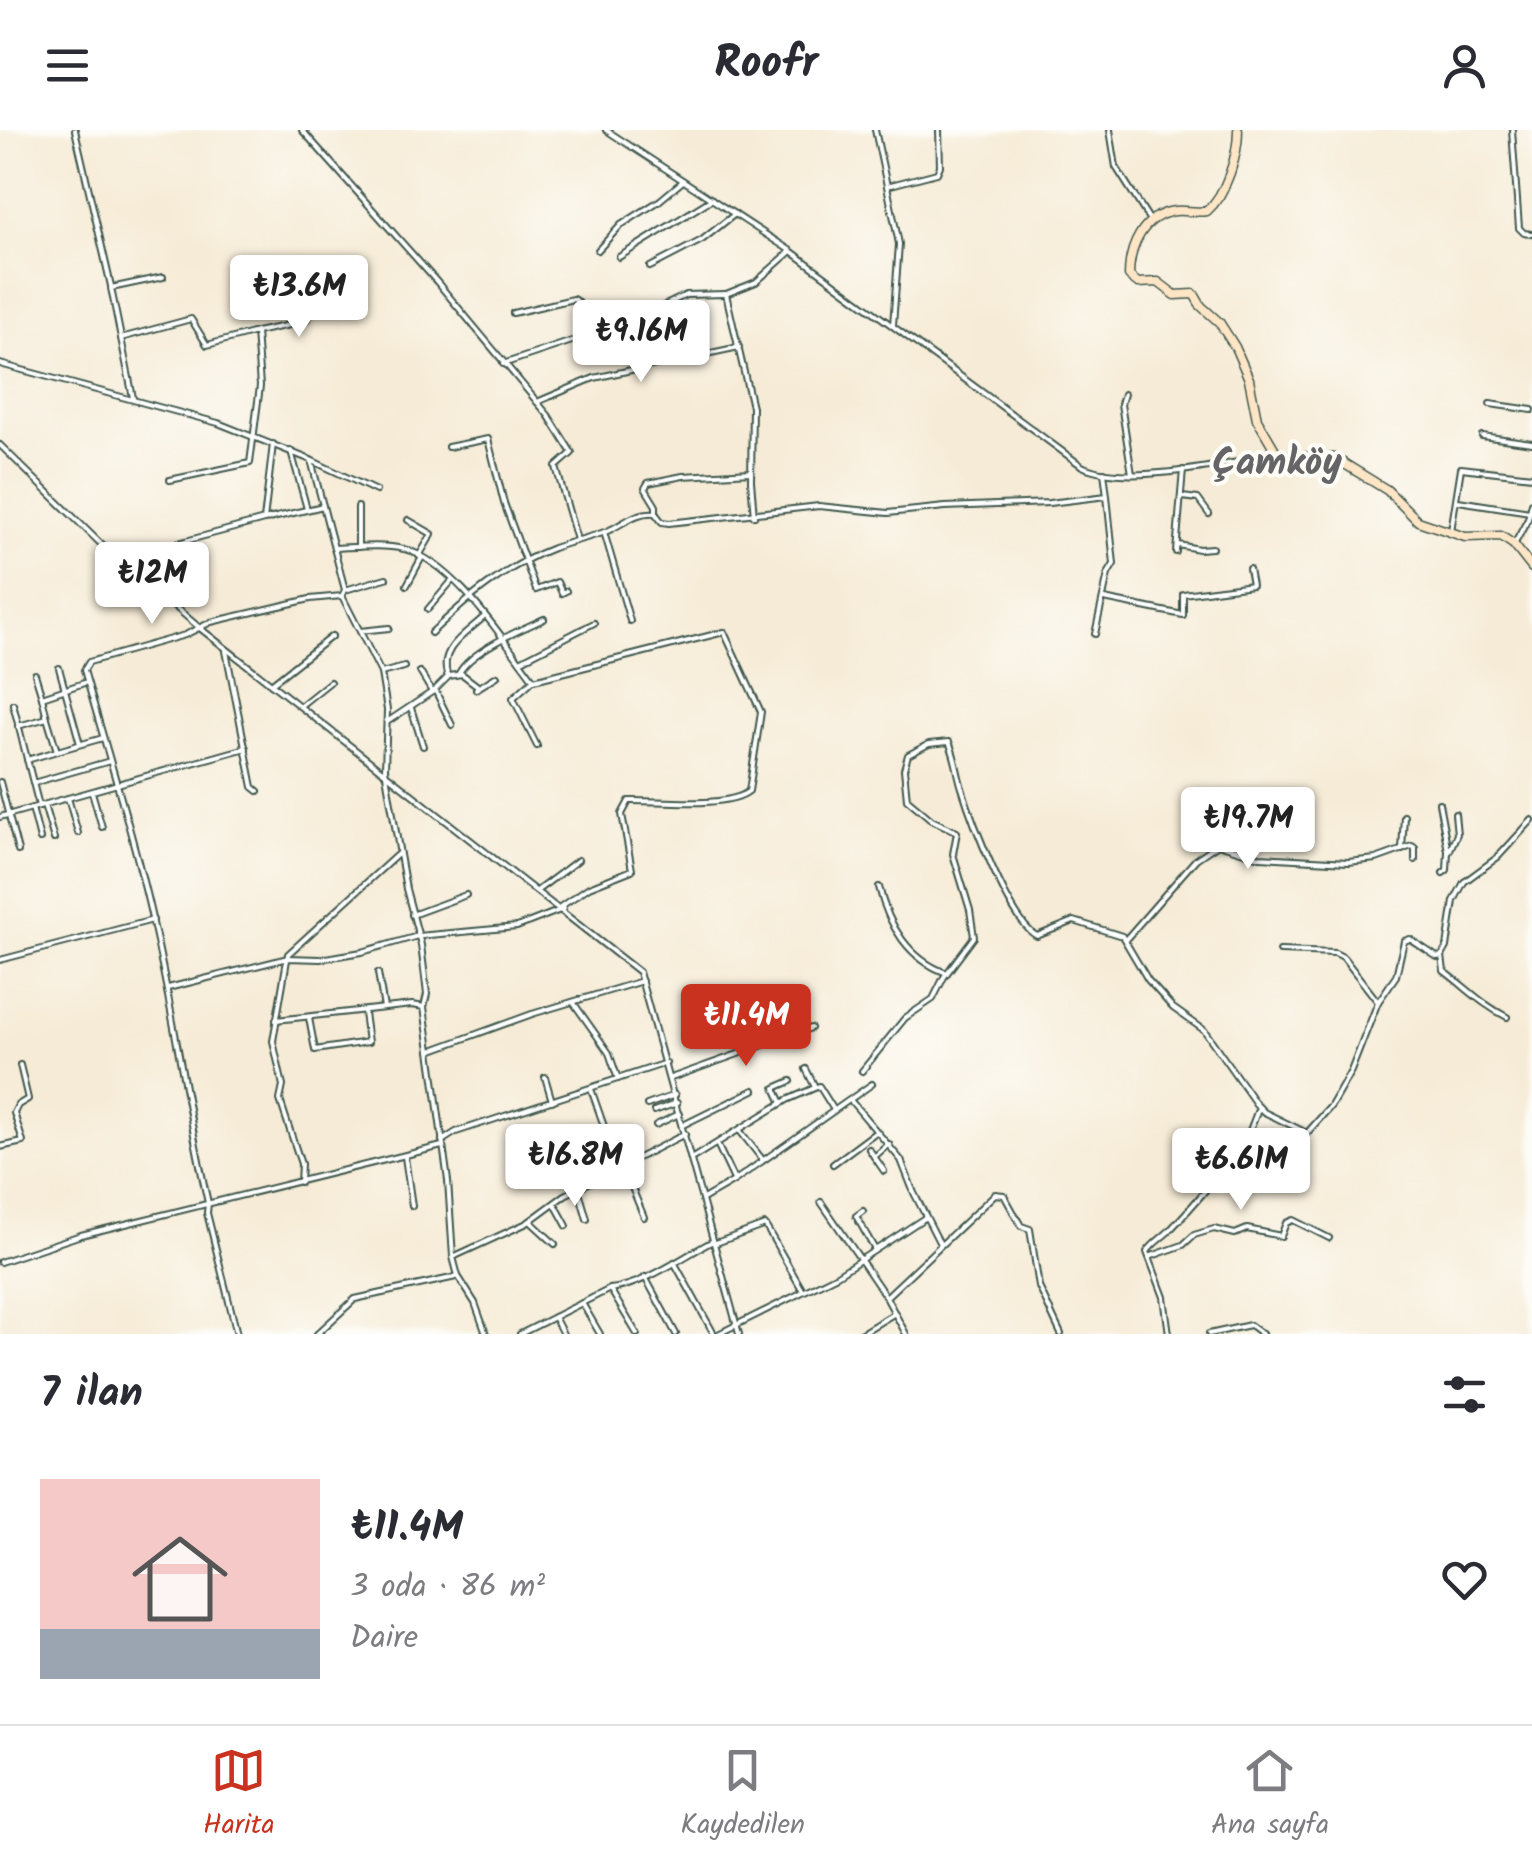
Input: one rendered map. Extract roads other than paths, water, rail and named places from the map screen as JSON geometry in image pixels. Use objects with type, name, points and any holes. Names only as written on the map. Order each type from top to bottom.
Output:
[{"type":"street","points":[[75,130],[133,398]]},
{"type":"street","points":[[302,130],[438,282],[556,425],[572,453],[556,468],[576,540]]},
{"type":"street","points":[[606,130],[791,251],[1082,466],[1132,474],[1278,455],[1335,458],[1387,490],[1418,521],[1464,537],[1502,536],[1532,568]]},
{"type":"street","points":[[875,130],[899,244],[893,325]]},
{"type":"street","points":[[888,186],[937,174],[939,130]]},
{"type":"street","points":[[1110,130],[1116,167],[1150,222]]},
{"type":"street","points":[[1238,130],[1236,153],[1215,204],[1207,211],[1170,212],[1150,222],[1132,254],[1129,276],[1138,283],[1158,282],[1175,295],[1194,294],[1200,306],[1219,322],[1241,360],[1257,419],[1278,455]]},
{"type":"street","points":[[1512,130],[1519,228],[1524,234],[1532,234]]},
{"type":"street","points":[[598,250],[621,224],[683,180]]},
{"type":"street","points":[[619,258],[712,199]]},
{"type":"street","points":[[650,267],[702,240],[735,214]]},
{"type":"street","points":[[503,364],[632,321],[686,295],[726,294],[756,282],[791,251]]},
{"type":"street","points":[[111,288],[163,278]]},
{"type":"street","points":[[726,294],[752,407],[754,516]]},
{"type":"street","points":[[513,314],[573,299],[592,334]]},
{"type":"street","points":[[121,338],[190,319],[206,345],[304,322],[314,311]]},
{"type":"street","points":[[170,480],[248,464],[260,386],[256,332]]},
{"type":"street","points":[[536,402],[594,378],[739,347]]},
{"type":"street","points":[[0,364],[133,398],[255,436],[376,491]]},
{"type":"street","points":[[1124,394],[1121,404],[1132,474]]},
{"type":"street","points":[[1490,404],[1532,410]]},
{"type":"street","points":[[1482,436],[1532,444]]},
{"type":"street","points":[[448,447],[488,439],[504,503],[536,590],[557,582],[562,592],[566,591]]},
{"type":"street","points":[[264,520],[273,444]]},
{"type":"street","points":[[0,445],[101,544],[226,649],[631,964],[642,981],[671,1078],[739,1334]]},
{"type":"street","points":[[291,451],[307,510]]},
{"type":"street","points":[[312,460],[344,593],[381,673],[387,722],[387,773],[428,994],[424,1007],[448,1181],[452,1257],[486,1334]]},
{"type":"street","points":[[1450,531],[1461,468],[1532,476]]},
{"type":"street","points":[[1176,552],[1183,470]]},
{"type":"street","points":[[751,472],[683,476],[648,483],[646,488],[656,514],[662,522],[669,523],[819,506],[888,514],[945,506],[1049,503],[1107,496]]},
{"type":"street","points":[[1095,634],[1108,574],[1114,564],[1104,472]]},
{"type":"street","points":[[1181,497],[1197,498],[1209,514]]},
{"type":"street","points":[[1458,501],[1530,517]]},
{"type":"street","points":[[1514,545],[1530,517],[1532,502]]},
{"type":"street","points":[[178,543],[323,506]]},
{"type":"street","points":[[358,507],[358,547]]},
{"type":"street","points":[[431,633],[469,597],[526,562],[604,532],[634,515],[656,514]]},
{"type":"street","points":[[406,585],[432,534],[408,520]]},
{"type":"street","points":[[604,532],[630,621]]},
{"type":"street","points":[[1176,545],[1199,550],[1212,548]]},
{"type":"street","points":[[334,548],[403,549],[421,557],[469,597],[534,680]]},
{"type":"street","points":[[1104,599],[1183,615],[1183,594],[1252,585],[1249,569]]},
{"type":"street","points":[[236,1334],[207,1213],[153,920],[84,670],[88,662],[211,622],[344,593],[386,578]]},
{"type":"street","points":[[428,609],[452,581]]},
{"type":"street","points":[[448,677],[444,661],[447,651],[484,616]]},
{"type":"street","points":[[387,722],[502,639],[544,618]]},
{"type":"street","points":[[520,662],[594,623]]},
{"type":"street","points":[[360,630],[389,628]]},
{"type":"street","points":[[168,988],[288,958],[311,960],[418,936],[517,927],[561,908],[589,887],[632,870],[622,814],[628,801],[725,800],[740,798],[748,791],[761,712],[724,632],[534,680],[512,698],[537,746]]},
{"type":"street","points":[[271,684],[332,636]]},
{"type":"street","points":[[226,649],[254,788],[258,790]]},
{"type":"street","points":[[381,673],[404,667]]},
{"type":"street","points":[[59,668],[80,744]]},
{"type":"street","points":[[420,672],[452,725]]},
{"type":"street","points":[[459,673],[478,688],[497,676]]},
{"type":"street","points":[[35,674],[56,751]]},
{"type":"street","points":[[42,697],[87,682]]},
{"type":"street","points":[[300,706],[330,682]]},
{"type":"street","points":[[13,704],[38,806],[40,839]]},
{"type":"street","points":[[410,707],[423,746]]},
{"type":"street","points":[[18,726],[47,718]]},
{"type":"street","points":[[26,760],[103,738]]},
{"type":"street","points":[[862,1071],[905,1018],[934,999],[974,937],[970,910],[952,854],[957,832],[932,820],[907,799],[904,790],[908,755],[929,744],[949,742],[961,787],[1002,888],[1028,932],[1037,936],[1074,921],[1126,939],[1148,980],[1173,1008],[1204,1030],[1259,1107],[1307,1133]]},
{"type":"street","points":[[0,817],[246,748]]},
{"type":"street","points":[[32,783],[110,761]]},
{"type":"street","points":[[0,782],[18,850]]},
{"type":"street","points":[[92,792],[102,827]]},
{"type":"street","points":[[68,798],[78,834]]},
{"type":"street","points":[[1439,802],[1448,855],[1447,870],[1443,873]]},
{"type":"street","points":[[38,806],[54,839]]},
{"type":"street","points":[[1448,855],[1457,834],[1454,814]]},
{"type":"street","points":[[1402,850],[1404,816]]},
{"type":"street","points":[[1507,1017],[1479,1003],[1470,989],[1444,972],[1442,956],[1454,901],[1464,882],[1498,857],[1532,820]]},
{"type":"street","points":[[1126,939],[1196,859],[1216,844],[1260,857],[1348,862],[1415,848],[1415,860]]},
{"type":"street","points":[[300,1182],[301,1164],[280,1100],[283,1086],[273,1041],[288,958],[298,943],[399,853]]},
{"type":"street","points":[[538,890],[578,860]]},
{"type":"street","points":[[879,888],[886,915],[904,942],[929,966],[948,973]]},
{"type":"street","points":[[412,915],[466,895]]},
{"type":"street","points":[[0,960],[153,920]]},
{"type":"street","points":[[1169,1334],[1164,1297],[1147,1252],[1199,1193],[1213,1184],[1222,1168],[1295,1163],[1307,1133],[1330,1106],[1350,1070],[1378,1002],[1396,976],[1404,941],[1410,939],[1442,956]]},
{"type":"street","points":[[1280,951],[1343,956],[1378,1002]]},
{"type":"street","points":[[378,973],[384,1009]]},
{"type":"street","points":[[430,1051],[642,981]]},
{"type":"street","points":[[573,1002],[609,1053],[618,1079]]},
{"type":"street","points":[[276,1020],[412,1004],[424,1007]]},
{"type":"street","points":[[309,1018],[315,1050],[368,1042],[364,1012]]},
{"type":"street","points":[[671,1078],[811,1028]]},
{"type":"street","points":[[0,1262],[81,1235],[405,1157],[442,1143],[456,1132],[666,1063]]},
{"type":"street","points":[[0,1147],[22,1142],[14,1113],[18,1104],[28,1099],[20,1065]]},
{"type":"street","points":[[806,1069],[815,1088]]},
{"type":"street","points":[[545,1077],[552,1102]]},
{"type":"street","points":[[782,1103],[775,1088],[791,1081]]},
{"type":"street","points":[[703,1199],[735,1181],[872,1084]]},
{"type":"street","points":[[692,1159],[782,1103],[819,1086],[834,1110]]},
{"type":"street","points":[[591,1088],[606,1132]]},
{"type":"street","points":[[682,1125],[754,1090]]},
{"type":"street","points":[[647,1104],[675,1095]]},
{"type":"street","points":[[850,1100],[901,1160],[940,1244]]},
{"type":"street","points":[[654,1111],[677,1103]]},
{"type":"street","points":[[1242,1168],[1244,1146],[1259,1107]]},
{"type":"street","points":[[656,1125],[680,1114]]},
{"type":"street","points":[[740,1131],[762,1160]]},
{"type":"street","points":[[833,1164],[876,1132]]},
{"type":"street","points":[[452,1257],[530,1220],[598,1177],[685,1134]]},
{"type":"street","points":[[620,1135],[633,1159]]},
{"type":"street","points":[[717,1144],[735,1181]]},
{"type":"street","points":[[874,1157],[889,1144]]},
{"type":"street","points":[[868,1150],[884,1171]]},
{"type":"street","points":[[585,1151],[598,1177]]},
{"type":"street","points":[[405,1157],[412,1206]]},
{"type":"street","points":[[622,1164],[644,1217]]},
{"type":"street","points":[[573,1170],[588,1218]]},
{"type":"street","points":[[886,1297],[995,1194],[1004,1196],[1021,1226],[1030,1229],[1039,1286],[1061,1334]]},
{"type":"street","points":[[821,1202],[858,1262],[886,1297],[906,1334]]},
{"type":"street","points":[[554,1204],[567,1226]]},
{"type":"street","points":[[863,1211],[856,1216],[875,1249]]},
{"type":"street","points":[[674,1262],[716,1334],[858,1262],[926,1218]]},
{"type":"street","points":[[530,1220],[555,1244]]},
{"type":"street","points":[[1148,1258],[1183,1246],[1194,1235],[1214,1229],[1236,1234],[1246,1229],[1281,1236],[1286,1224],[1293,1220],[1329,1238]]},
{"type":"street","points":[[520,1334],[610,1288],[621,1288],[716,1242],[765,1225],[803,1291]]},
{"type":"street","points":[[317,1334],[355,1299],[458,1276]]},
{"type":"street","points":[[645,1277],[676,1334]]},
{"type":"street","points":[[610,1288],[637,1334]]},
{"type":"street","points":[[582,1303],[600,1334]]},
{"type":"street","points":[[860,1334],[895,1313]]},
{"type":"street","points":[[554,1317],[563,1334]]},
{"type":"street","points":[[1209,1334],[1250,1326],[1262,1334]]},
{"type":"district","name":"Çamköy","points":[[1277,464]]}]
